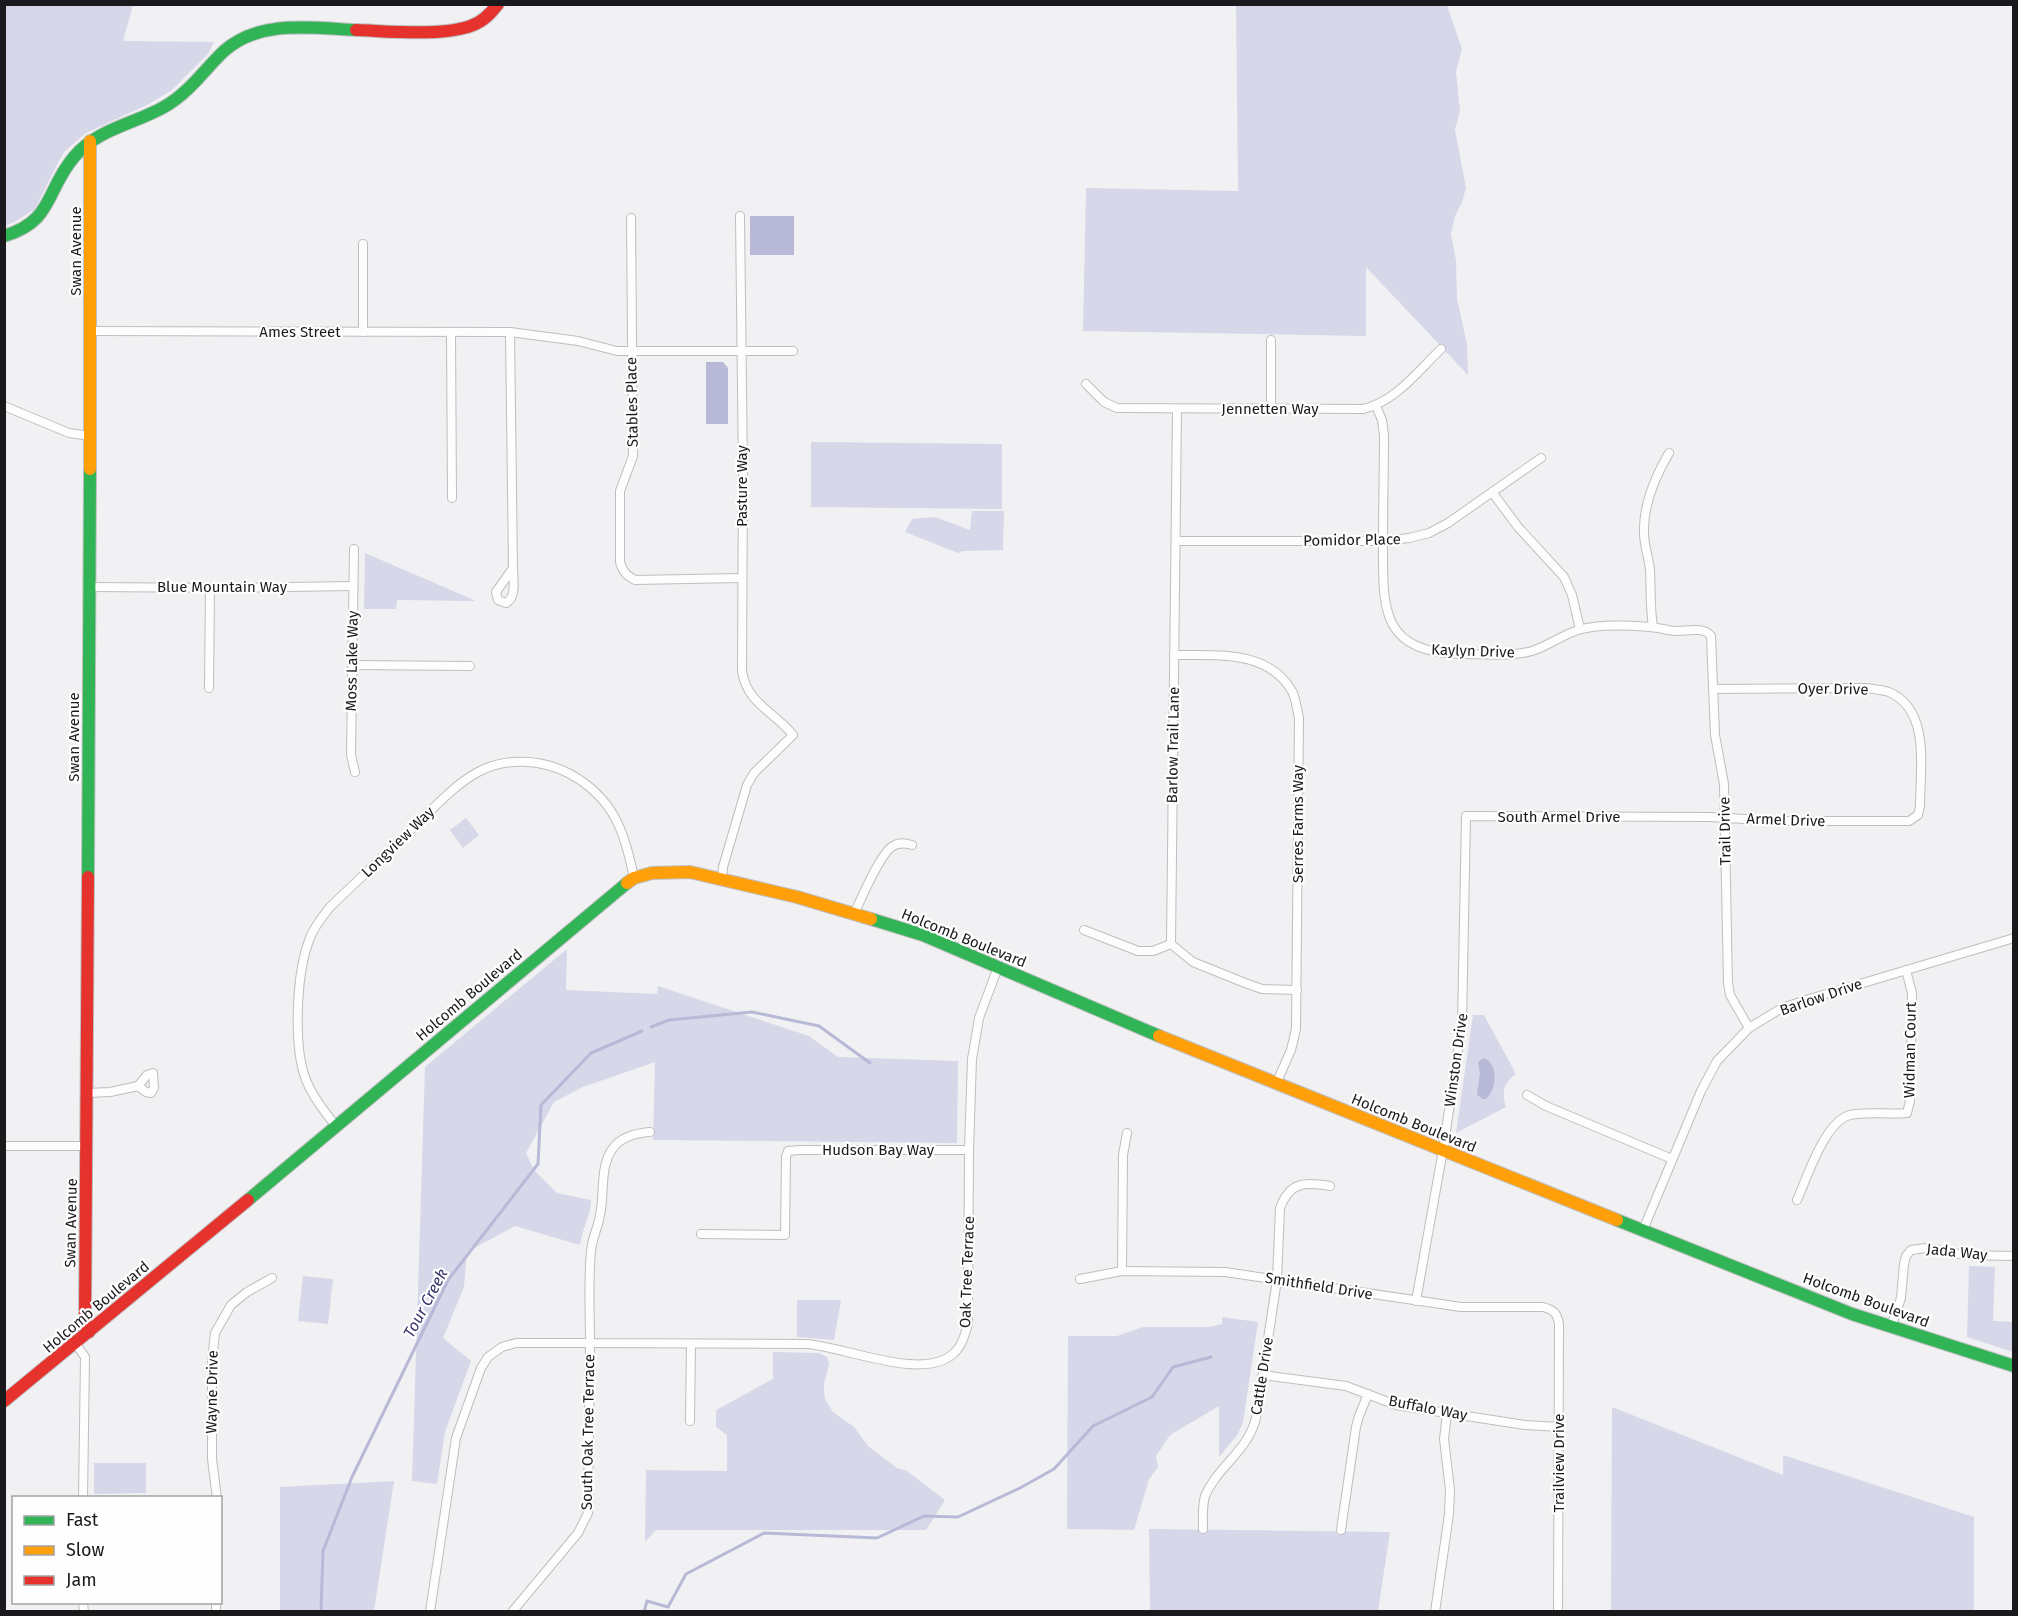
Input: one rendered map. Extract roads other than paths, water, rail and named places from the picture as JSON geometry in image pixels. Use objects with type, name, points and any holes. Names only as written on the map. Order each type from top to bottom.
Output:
[{"type":"street","points":[[4,236],[25,230],[39,219],[72,159],[90,141],[170,104],[194,85],[225,50],[238,40],[253,34],[293,29],[454,30],[471,27],[482,21],[498,4]]},
{"type":"street","name":"Swan Avenue","points":[[88,1332],[85,1322],[90,587],[90,141]]},
{"type":"street","name":"Pasture Way","points":[[722,879],[723,867],[747,785],[754,772],[793,735],[781,721],[757,702],[745,685],[742,671],[741,216]]},
{"type":"street","name":"Stables Place","points":[[631,218],[633,456],[620,491],[622,571],[635,580],[741,578]]},
{"type":"street","points":[[363,244],[363,332]]},
{"type":"street","name":"Ames Street","points":[[90,331],[510,332],[578,342],[617,351],[793,351]]},
{"type":"street","points":[[510,332],[513,568]]},
{"type":"street","points":[[451,333],[452,498]]},
{"type":"street","points":[[1270,409],[1271,340]]},
{"type":"street","name":"Jennetten Way","points":[[1086,384],[1104,402],[1117,408],[1348,410],[1376,406],[1389,398],[1441,349]]},
{"type":"street","points":[[4,406],[69,433],[90,436]]},
{"type":"street","name":"Kaylyn Drive","points":[[1376,406],[1382,420],[1384,435],[1383,595],[1385,608],[1397,631],[1406,640],[1425,650],[1438,653],[1518,654],[1540,648],[1580,629],[1653,627],[1671,631],[1707,632]]},
{"type":"street","name":"Barlow Trail Lane","points":[[1171,944],[1178,409]]},
{"type":"street","points":[[1653,627],[1650,609],[1650,568],[1645,544],[1644,522],[1656,476],[1669,453]]},
{"type":"street","name":"Pomidor Place","points":[[1176,541],[1383,541],[1409,538],[1429,533],[1448,523],[1541,458]]},
{"type":"street","points":[[1492,492],[1518,527],[1564,578],[1572,595],[1580,629]]},
{"type":"street","name":"Moss Lake Way","points":[[354,549],[351,755],[355,772]]},
{"type":"street","name":"Blue Mountain Way","points":[[90,587],[353,586]]},
{"type":"street","points":[[209,688],[210,587]]},
{"type":"street","name":"Trail Drive","points":[[1707,632],[1712,642],[1715,735],[1724,784],[1728,983],[1732,1001],[1749,1028]]},
{"type":"street","name":"Serres Farms Way","points":[[1174,655],[1245,658],[1263,664],[1280,676],[1293,693],[1299,718],[1296,1029],[1291,1050],[1276,1084]]},
{"type":"street","points":[[352,664],[470,666]]},
{"type":"street","name":"Oyer Drive","points":[[1713,689],[1866,688],[1887,692],[1899,698],[1916,718],[1920,731],[1918,815]]},
{"type":"street","name":"Longview Way","points":[[337,1127],[306,1081],[300,1055],[300,980],[310,938],[330,907],[447,795],[478,772],[507,763],[538,763],[565,772],[594,791],[614,813],[624,839],[634,879]]},
{"type":"street","name":"Armel Drive","points":[[1653,817],[1778,821],[1909,821],[1918,815]]},
{"type":"street","name":"South Armel Drive","points":[[1466,816],[1653,817]]},
{"type":"street","name":"Winston Drive","points":[[1416,1301],[1443,1150],[1463,1010],[1466,816]]},
{"type":"street","points":[[854,914],[883,857],[890,848],[904,843],[912,845]]},
{"type":"street","name":"Holcomb Boulevard","points":[[4,1401],[337,1127],[603,901],[634,879],[652,873],[670,871],[690,872],[722,879],[923,935],[1081,1004],[1276,1084],[1852,1314],[2013,1366]]},
{"type":"street","points":[[1084,930],[1138,951],[1153,951],[1171,944],[1193,962],[1245,983],[1262,989],[1297,990]]},
{"type":"street","name":"Barlow Drive","points":[[1643,1230],[1709,1074],[1728,1048],[1749,1028],[1782,1008],[1798,1002],[2013,938]]},
{"type":"street","name":"Oak Tree Terrace","points":[[590,1343],[824,1345],[892,1362],[918,1365],[933,1364],[956,1352],[968,1324],[969,1150],[974,1036],[998,967]]},
{"type":"street","name":"Widman Court","points":[[1797,1200],[1826,1137],[1840,1119],[1858,1114],[1907,1113],[1910,1101],[1912,993],[1906,970]]},
{"type":"street","points":[[87,1093],[110,1092],[138,1086]]},
{"type":"street","points":[[1527,1095],[1546,1106],[1672,1159]]},
{"type":"street","points":[[590,1343],[591,1251],[593,1235],[600,1217],[606,1162],[612,1149],[620,1141],[629,1136],[650,1132]]},
{"type":"street","points":[[1122,1271],[1123,1155],[1127,1133]]},
{"type":"street","points":[[4,1146],[87,1146]]},
{"type":"street","name":"Hudson Bay Way","points":[[700,1234],[785,1235],[786,1157],[788,1152],[800,1150],[969,1150]]},
{"type":"street","name":"Cattle Drive","points":[[1203,1529],[1205,1498],[1211,1486],[1244,1445],[1253,1429],[1276,1280],[1280,1208],[1289,1192],[1304,1183],[1330,1186]]},
{"type":"street","name":"Jada Way","points":[[1891,1327],[1901,1298],[1906,1256],[1911,1250],[1926,1248],[1965,1255],[2013,1256]]},
{"type":"street","name":"Smithfield Drive","points":[[1080,1279],[1122,1271],[1225,1272],[1461,1307],[1543,1307],[1552,1309],[1557,1314]]},
{"type":"street","name":"Wayne Drive","points":[[217,1496],[212,1459],[212,1361],[215,1333],[231,1305],[247,1292],[272,1278]]},
{"type":"street","name":"Trailview Drive","points":[[1557,1314],[1560,1324],[1558,1611]]},
{"type":"street","points":[[75,1343],[85,1357],[83,1496]]},
{"type":"street","name":"South Oak Tree Terrace","points":[[430,1611],[456,1438],[481,1368],[488,1357],[502,1347],[516,1343],[590,1343],[588,1513],[578,1533],[512,1611]]},
{"type":"street","points":[[690,1422],[691,1345]]},
{"type":"street","name":"Buffalo Way","points":[[1263,1375],[1346,1386],[1396,1405],[1526,1425],[1559,1426]]},
{"type":"street","points":[[1341,1530],[1356,1427],[1368,1394]]},
{"type":"street","points":[[1435,1611],[1449,1514],[1450,1490],[1444,1439],[1447,1413]]},
{"type":"water","points":[[750,216],[794,216],[794,255],[750,255]]},
{"type":"water","points":[[706,362],[723,362],[728,368],[728,424],[706,424]]},
{"type":"water","points":[[1484,1058],[1492,1066],[1495,1077],[1490,1095],[1486,1099],[1477,1095],[1480,1073],[1478,1062]]},
{"type":"waterway","name":"Tour Creek","points":[[651,1027],[669,1020],[752,1012],[819,1026],[870,1063]]},
{"type":"waterway","name":"Tour Creek","points":[[321,1612],[323,1551],[352,1477],[448,1280],[538,1164],[541,1105],[591,1053],[642,1031]]},
{"type":"waterway","points":[[644,1612],[647,1601],[668,1607],[686,1574],[764,1533],[877,1538],[924,1516],[958,1517],[1054,1469],[1093,1426],[1152,1397],[1173,1367],[1211,1357]]}]
